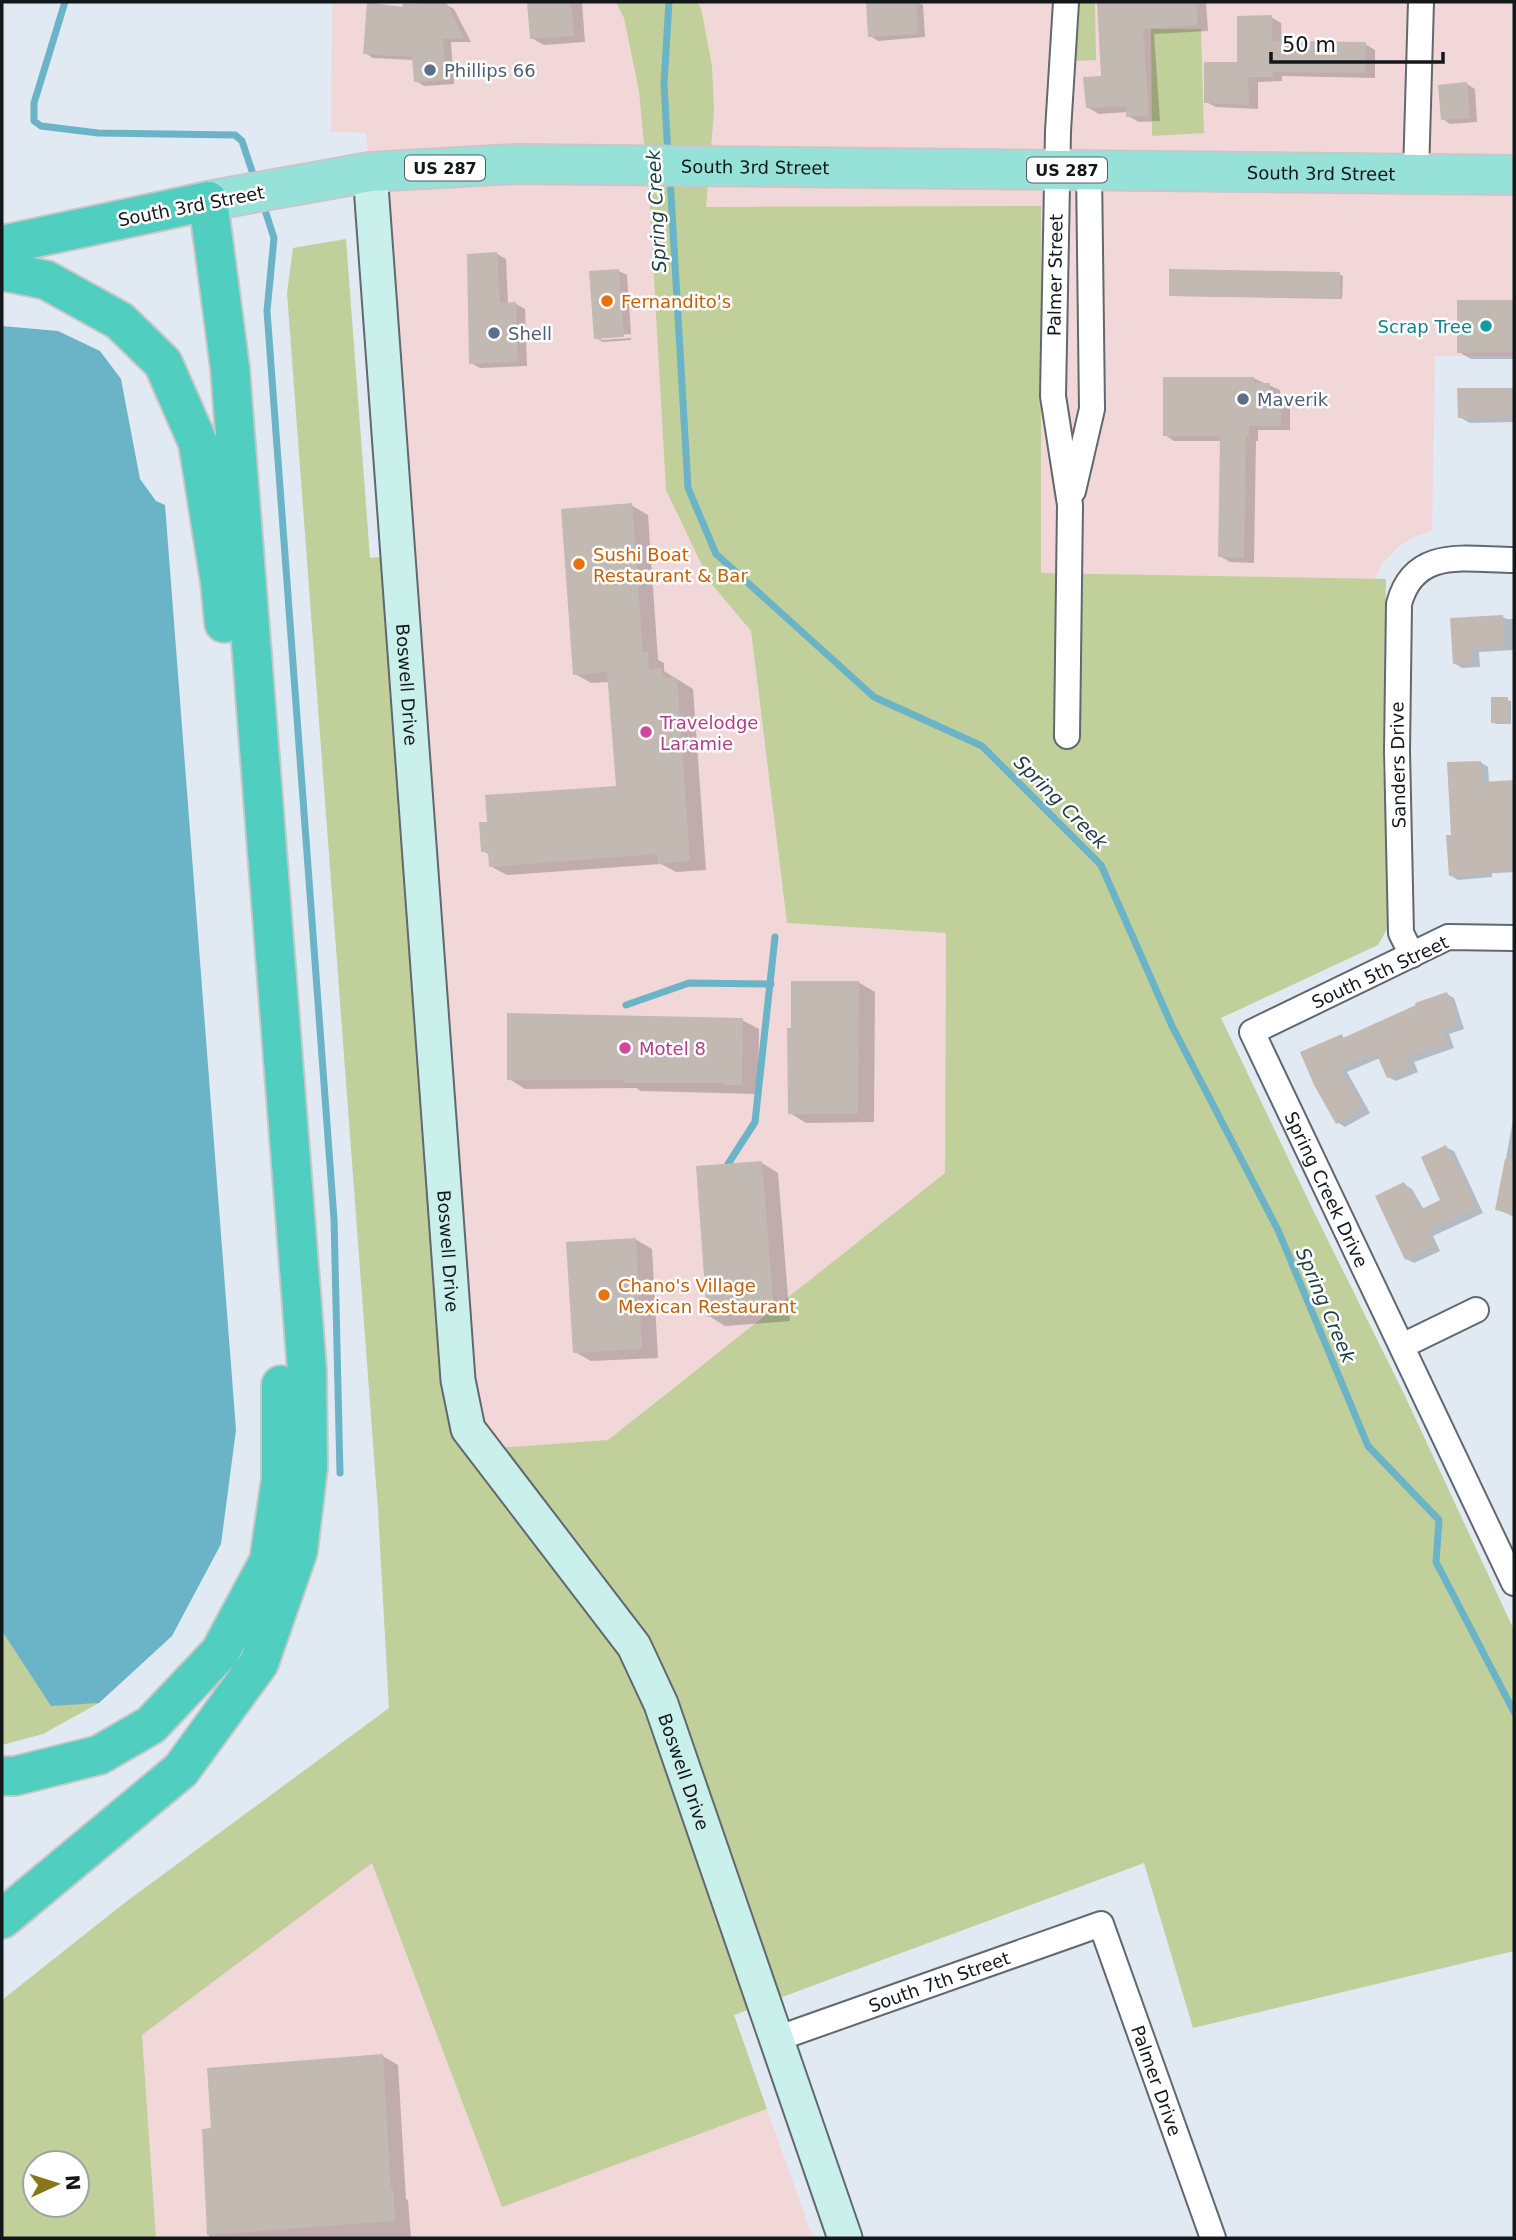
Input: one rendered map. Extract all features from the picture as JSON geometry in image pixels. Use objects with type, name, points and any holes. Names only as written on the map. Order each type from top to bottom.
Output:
[{"type":"highway","name":"South 3rd Street","points":[[2,245],[208,201]]},
{"type":"highway","points":[[2,1776],[15,1776],[99,1755],[151,1725],[220,1652],[269,1560],[281,1479],[281,1390],[267,1171],[220,582],[205,257],[208,201]]},
{"type":"highway","points":[[2,1919],[181,1770],[259,1663],[298,1551],[307,1479],[307,1371],[252,647],[230,368],[208,201]]},
{"type":"highway","points":[[2,271],[46,280],[120,321],[163,363],[198,443],[220,582]]},
{"type":"main road","name":"South 3rd Street","points":[[208,201],[370,172],[516,164],[1514,175]]},
{"type":"street","name":"Palmer Street","points":[[1066,2],[1073,170],[1092,409],[1070,505]]},
{"type":"street","points":[[1416,174],[1421,2]]},
{"type":"street","name":"Palmer Street","points":[[1067,736],[1070,505],[1053,396],[1073,170]]},
{"type":"street","name":"Boswell Drive","points":[[370,172],[458,1380],[468,1429],[634,1646],[662,1704],[845,2238]]},
{"type":"street","name":"Sanders Drive","points":[[1412,955],[1401,933],[1397,738],[1399,604],[1412,575],[1427,565],[1445,560],[1514,560]]},
{"type":"street","name":"South 5th Street","points":[[1252,1032],[1448,937],[1514,938]]},
{"type":"street","name":"Spring Creek Drive","points":[[1252,1032],[1514,1583]]},
{"type":"street","points":[[1402,1346],[1476,1310]]},
{"type":"street","name":"South 7th Street","points":[[776,2039],[1101,1924]]},
{"type":"street","name":"Palmer Drive","points":[[1101,1924],[1213,2238]]},
{"type":"shaded area","points":[[332,2],[1514,2],[1514,356],[1435,356],[1432,531],[1414,537],[1398,547],[1381,565],[1375,580],[1041,573],[1041,206],[710,582],[751,631],[787,923],[946,933],[945,1173],[823,1277],[665,1394],[608,1441],[483,1449],[468,1429],[370,172],[366,133],[331,132]]},
{"type":"shaded area","points":[[372,1862],[502,2206],[767,2109],[813,2238],[156,2238],[142,2035]]},
{"type":"green space","points":[[616,2],[697,2],[701,8],[712,66],[714,111],[706,207],[1041,206],[1041,573],[1386,579],[1383,765],[1389,886],[1387,929],[1378,945],[1221,1018],[1405,1396],[1514,1630],[1514,1951],[1193,2028],[1144,1863],[734,2015],[767,2109],[502,2207],[372,1863],[142,2035],[156,2238],[2,2238],[2,2000],[127,1901],[389,1708],[378,1510],[287,293],[293,248],[346,239],[370,558],[398,555],[458,1380],[483,1449],[608,1440],[945,1173],[946,933],[787,923],[751,631],[710,582],[666,490],[650,208],[639,91],[624,18]]},
{"type":"green space","points":[[1075,2],[1095,2],[1096,60],[1075,61]]},
{"type":"green space","points":[[1151,29],[1201,29],[1204,133],[1152,136]]},
{"type":"green space","points":[[2,1631],[51,1705],[99,1703],[43,1734],[2,1745]]},
{"type":"water","points":[[2,326],[58,331],[100,351],[121,379],[140,479],[156,501],[165,505],[236,1430],[221,1544],[172,1636],[99,1703],[51,1706],[2,1631]]},
{"type":"building","points":[[367,2],[402,7],[403,4],[446,2],[464,38],[443,39],[446,80],[414,82],[412,57],[363,54]]},
{"type":"building","points":[[527,2],[571,2],[574,36],[530,39]]},
{"type":"building","points":[[866,2],[916,2],[918,34],[868,37]]},
{"type":"building","points":[[1196,2],[1198,25],[1143,29],[1149,115],[1126,117],[1126,106],[1086,108],[1083,77],[1101,76],[1097,3]]},
{"type":"building","points":[[1272,15],[1272,41],[1366,42],[1365,73],[1273,72],[1273,77],[1248,77],[1249,105],[1204,103],[1204,62],[1237,62],[1237,16]]},
{"type":"building","points":[[1467,82],[1470,118],[1441,120],[1438,85]]},
{"type":"building","points":[[497,252],[500,303],[516,302],[518,362],[469,364],[467,254]]},
{"type":"building","points":[[619,269],[624,337],[594,339],[589,271]]},
{"type":"building","points":[[1169,269],[1340,272],[1340,298],[1169,296]]},
{"type":"building","name":"Scrap Tree","points":[[1457,300],[1514,300],[1514,352],[1457,353]]},
{"type":"building","points":[[1163,377],[1254,377],[1254,383],[1270,383],[1270,398],[1281,398],[1281,426],[1249,426],[1249,436],[1246,436],[1244,558],[1218,557],[1220,436],[1163,436]]},
{"type":"building","points":[[1457,388],[1514,388],[1514,417],[1458,418]]},
{"type":"building","name":"Travelodge Laramie","points":[[632,503],[643,652],[648,652],[649,669],[662,668],[663,678],[677,678],[690,861],[658,864],[657,854],[489,867],[488,852],[481,852],[479,822],[487,822],[485,795],[616,786],[607,672],[573,675],[561,509]]},
{"type":"building","points":[[1503,615],[1505,646],[1472,648],[1473,663],[1453,664],[1450,618]]},
{"type":"building","points":[[1491,697],[1508,697],[1508,723],[1491,723]]},
{"type":"building","points":[[1481,761],[1482,782],[1514,780],[1514,872],[1449,876],[1446,835],[1451,835],[1447,762]]},
{"type":"building","points":[[791,981],[859,981],[858,1114],[788,1114],[787,1028],[791,1028]]},
{"type":"building","points":[[1447,992],[1458,1025],[1442,1030],[1447,1044],[1407,1057],[1411,1067],[1387,1078],[1376,1053],[1340,1068],[1363,1108],[1336,1124],[1314,1085],[1300,1052],[1342,1034],[1343,1038],[1416,1005],[1415,1003]]},
{"type":"building","name":"Motel 8","points":[[507,1013],[743,1018],[742,1085],[623,1083],[623,1080],[507,1080]]},
{"type":"building","points":[[1446,1145],[1476,1208],[1427,1231],[1434,1246],[1405,1260],[1375,1196],[1404,1182],[1420,1210],[1440,1200],[1421,1157]]},
{"type":"building","points":[[1505,1159],[1514,1159],[1514,1214],[1495,1210]]},
{"type":"building","points":[[762,1161],[774,1312],[707,1317],[696,1166]]},
{"type":"building","name":"Chano's Village Mexican Restaurant","points":[[636,1238],[642,1349],[573,1353],[566,1242]]},
{"type":"building","points":[[383,2054],[395,2221],[207,2235],[202,2129],[211,2128],[207,2068]]},
{"type":"waterway","points":[[65,2],[34,103],[34,121],[41,126],[98,133],[235,135],[242,141],[256,183]]},
{"type":"waterway","name":"Spring Creek","points":[[668,156],[664,83],[669,2]]},
{"type":"waterway","name":"Spring Creek","points":[[670,178],[688,488],[716,554],[874,697],[982,746],[1101,865],[1172,1026],[1278,1230],[1368,1446],[1439,1520],[1436,1562],[1514,1712]]},
{"type":"waterway","points":[[263,204],[274,238],[267,311],[334,1219],[340,1473]]},
{"type":"waterway","points":[[728,1164],[755,1122],[775,937]]},
{"type":"waterway","points":[[626,1005],[689,983],[771,984]]},
{"type":"place","name":"Phillips 66","points":[[430,70]]},
{"type":"place","name":"Fernandito's","points":[[607,301]]},
{"type":"place","name":"Scrap Tree","points":[[1486,326]]},
{"type":"place","name":"Shell","points":[[494,333]]},
{"type":"place","name":"Maverik","points":[[1243,399]]},
{"type":"place","name":"Sushi Boat Restaurant & Bar","points":[[579,564]]},
{"type":"place","name":"Travelodge Laramie","points":[[646,732]]},
{"type":"place","name":"Motel 8","points":[[625,1048]]},
{"type":"place","name":"Chano's Village Mexican Restaurant","points":[[604,1295]]}]
